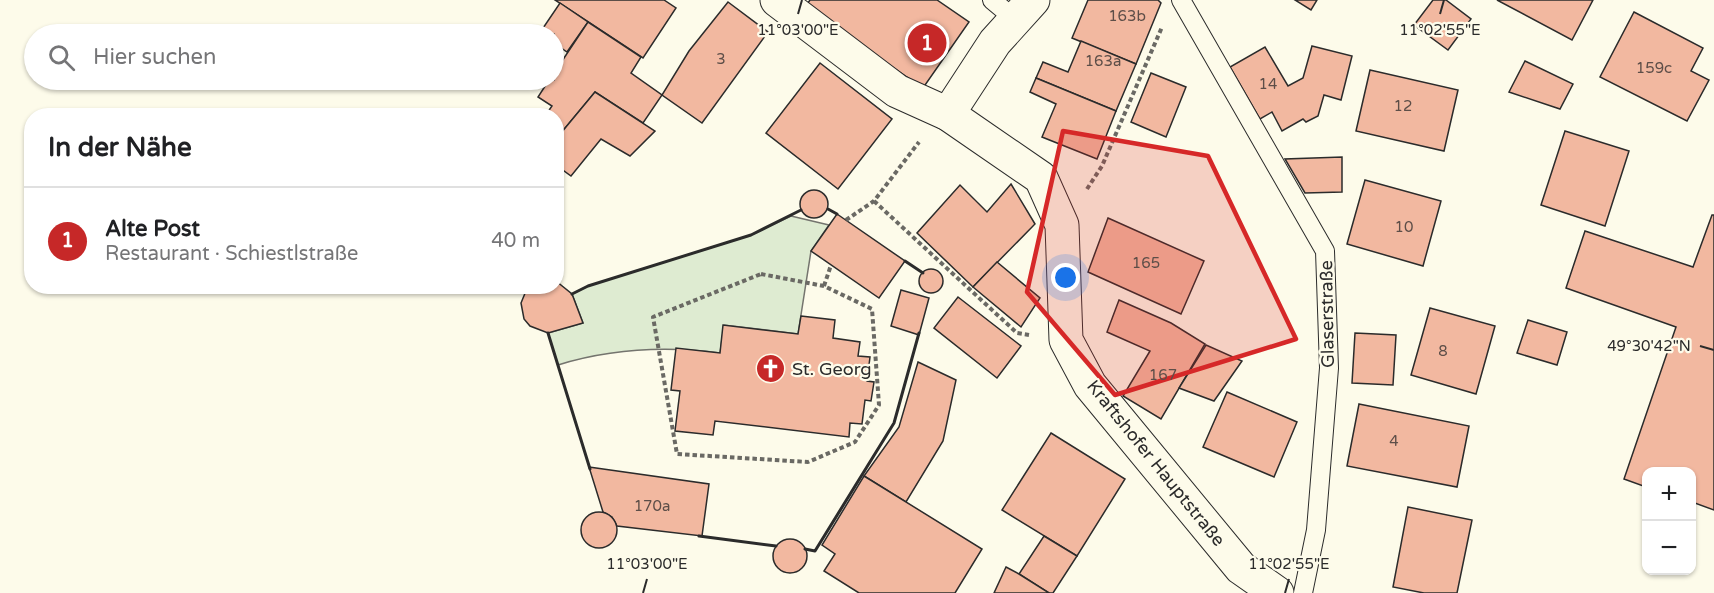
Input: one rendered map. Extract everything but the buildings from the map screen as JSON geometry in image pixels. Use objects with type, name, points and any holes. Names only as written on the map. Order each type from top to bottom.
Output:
[{"type":"street","name":"Kraftshofer Hauptstraße","points":[[777,0],[897,91],[948,114],[1041,178],[1062,225],[1066,340],[1090,386],[1241,568],[1277,593]]},
{"type":"street","points":[[948,114],[995,42],[1013,7]]},
{"type":"lane","name":"Glaserstraße","points":[[1182,3],[1325,251],[1329,368],[1316,531],[1303,593]]},
{"type":"path","points":[[1062,225],[1102,166],[1166,19],[1182,3]]},
{"type":"path","points":[[846,220],[874,201],[917,144],[948,114]]},
{"type":"path","points":[[874,201],[1017,333],[1066,340]]},
{"type":"path","points":[[824,286],[831,265]]},
{"type":"path","points":[[761,274],[824,286],[872,309],[879,405],[855,442],[808,462],[677,454],[653,317],[761,274]]},
{"type":"highlighted area","points":[[1063,131],[1208,156],[1296,339],[1115,395],[1027,292]]},
{"type":"green space","points":[[791,216],[829,225],[811,251],[798,334],[724,325],[720,353],[638,350],[598,355],[558,365],[548,333],[583,323],[572,294],[588,286],[751,235]]},
{"type":"wall","points":[[828,209],[837,214]]},
{"type":"wall","points":[[572,294],[588,286],[751,235],[801,210]]},
{"type":"wall","points":[[905,261],[923,273]]},
{"type":"wall","points":[[548,333],[590,469]]},
{"type":"wall","points":[[805,549],[815,551],[894,423],[919,333]]},
{"type":"wall","points":[[699,536],[776,546]]},
{"type":"place","name":"Alte Post","points":[[927,43]]},
{"type":"place","name":"St. Georg","points":[[771,369]]}]
